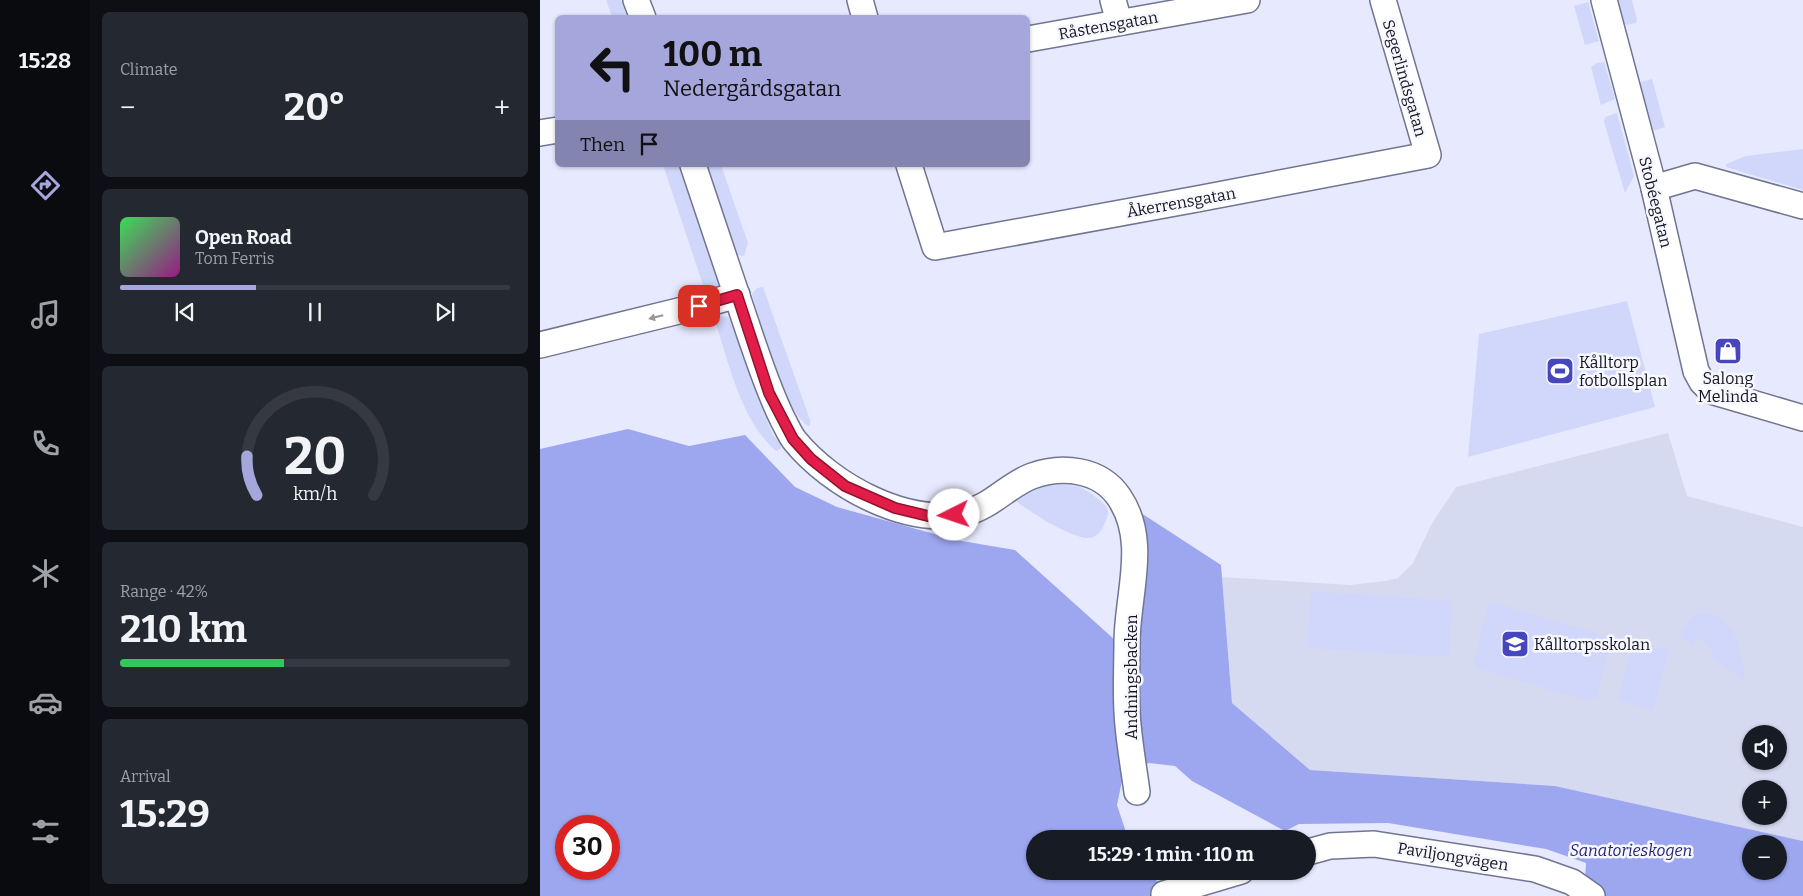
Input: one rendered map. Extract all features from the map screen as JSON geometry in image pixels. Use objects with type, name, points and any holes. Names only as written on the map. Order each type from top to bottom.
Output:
[{"type":"street","points":[[636,0],[641,15]]},
{"type":"street","points":[[860,0],[864,15]]},
{"type":"street","name":"Råstensgatan","points":[[1030,38],[1116,11],[1247,0]]},
{"type":"street","name":"Segerlindsgatan","points":[[1383,0],[1428,155]]},
{"type":"street","name":"Stobéegatan","points":[[1604,0],[1654,188],[1696,371],[1702,382],[1711,391],[1803,418]]},
{"type":"street","points":[[540,133],[555,130]]},
{"type":"street","name":"Åkerrensgatan","points":[[910,167],[934,247],[1191,201],[1428,155]]},
{"type":"street","name":"Andningsbacken","points":[[695,167],[769,393],[793,439],[811,459],[845,486],[895,508],[928,516],[966,513],[986,505],[1031,476],[1061,470],[1082,472],[1098,477],[1108,483],[1119,497],[1126,510],[1136,544],[1128,624],[1128,714],[1137,792]]},
{"type":"street","points":[[1654,188],[1695,176],[1803,206]]},
{"type":"street","points":[[540,345],[737,295]]},
{"type":"street","name":"Paviljongvägen","points":[[1316,850],[1330,846],[1374,844],[1535,869],[1572,882],[1592,896]]},
{"type":"street","points":[[1164,894],[1211,880]]},
{"type":"shaded area","points":[[606,0],[621,0],[626,15],[611,15]]},
{"type":"shaded area","points":[[1615,0],[1632,0],[1636,23],[1627,25],[1622,21]]},
{"type":"shaded area","points":[[1588,2],[1599,41],[1585,45],[1574,6]]},
{"type":"shaded area","points":[[1604,62],[1615,99],[1601,105],[1591,67],[1597,63]]},
{"type":"shaded area","points":[[1652,79],[1665,127],[1650,132],[1637,83]]},
{"type":"shaded area","points":[[1617,113],[1634,176],[1625,193],[1604,122],[1605,117]]},
{"type":"shaded area","points":[[1803,149],[1803,190],[1726,167],[1726,164],[1746,156]]},
{"type":"shaded area","points":[[664,167],[681,167],[718,279],[717,290],[706,294]]},
{"type":"shaded area","points":[[708,167],[722,167],[748,243],[744,256],[737,255]]},
{"type":"shaded area","points":[[763,287],[810,420],[810,425],[808,426],[790,402],[781,384],[767,345],[752,294],[757,288]]},
{"type":"shaded area","name":"Kålltorp fotbollsplan","points":[[1627,301],[1655,407],[1468,457],[1479,334]]},
{"type":"shaded area","points":[[719,316],[728,317],[735,328],[757,395],[773,435],[782,445],[776,451],[764,439],[745,408],[731,373],[715,321]]},
{"type":"shaded area","name":"Kålltorpsskolan","points":[[1668,433],[1687,496],[1803,527],[1803,841],[1787,837],[1787,835],[1776,835],[1555,786],[1310,770],[1232,703],[1222,577],[1351,585],[1398,578],[1413,563],[1432,523],[1456,487]]},
{"type":"shaded area","points":[[1057,485],[1077,486],[1090,493],[1107,508],[1108,515],[1098,534],[1089,538],[1073,534],[1039,517],[1015,500],[1031,489]]},
{"type":"shaded area","points":[[1311,591],[1453,601],[1449,657],[1307,648]]},
{"type":"shaded area","points":[[1495,603],[1605,636],[1611,643],[1596,697],[1588,701],[1476,668],[1474,661],[1488,606]]},
{"type":"shaded area","points":[[1700,613],[1712,614],[1729,626],[1739,647],[1744,680],[1710,656],[1713,650],[1697,638],[1692,645],[1680,636],[1687,622]]},
{"type":"shaded area","points":[[1634,640],[1670,650],[1653,710],[1617,700]]},
{"type":"green space","name":"Sanatorieskogen","points":[[628,429],[689,446],[745,435],[795,487],[837,507],[956,540],[1015,550],[1115,640],[1137,621],[1141,513],[1221,565],[1232,703],[1310,770],[1555,786],[1776,835],[1742,835],[1742,880],[1787,880],[1787,837],[1803,841],[1803,896],[1584,896],[1586,863],[1546,849],[1388,823],[1299,824],[1283,830],[1192,781],[1175,766],[1149,763],[1123,776],[1117,805],[1125,830],[1026,830],[1026,880],[1156,880],[1160,894],[1158,896],[540,896],[540,449]]},
{"type":"place","name":"Salong Melinda","points":[[1728,351]]},
{"type":"place","name":"Kålltorp fotbollsplan","points":[[1560,371]]},
{"type":"place","name":"Kålltorpsskolan","points":[[1515,644]]},
{"type":"route","points":[[699,306],[737,295],[769,393],[793,439],[811,459],[845,486],[895,508],[928,516],[954,515]]}]
